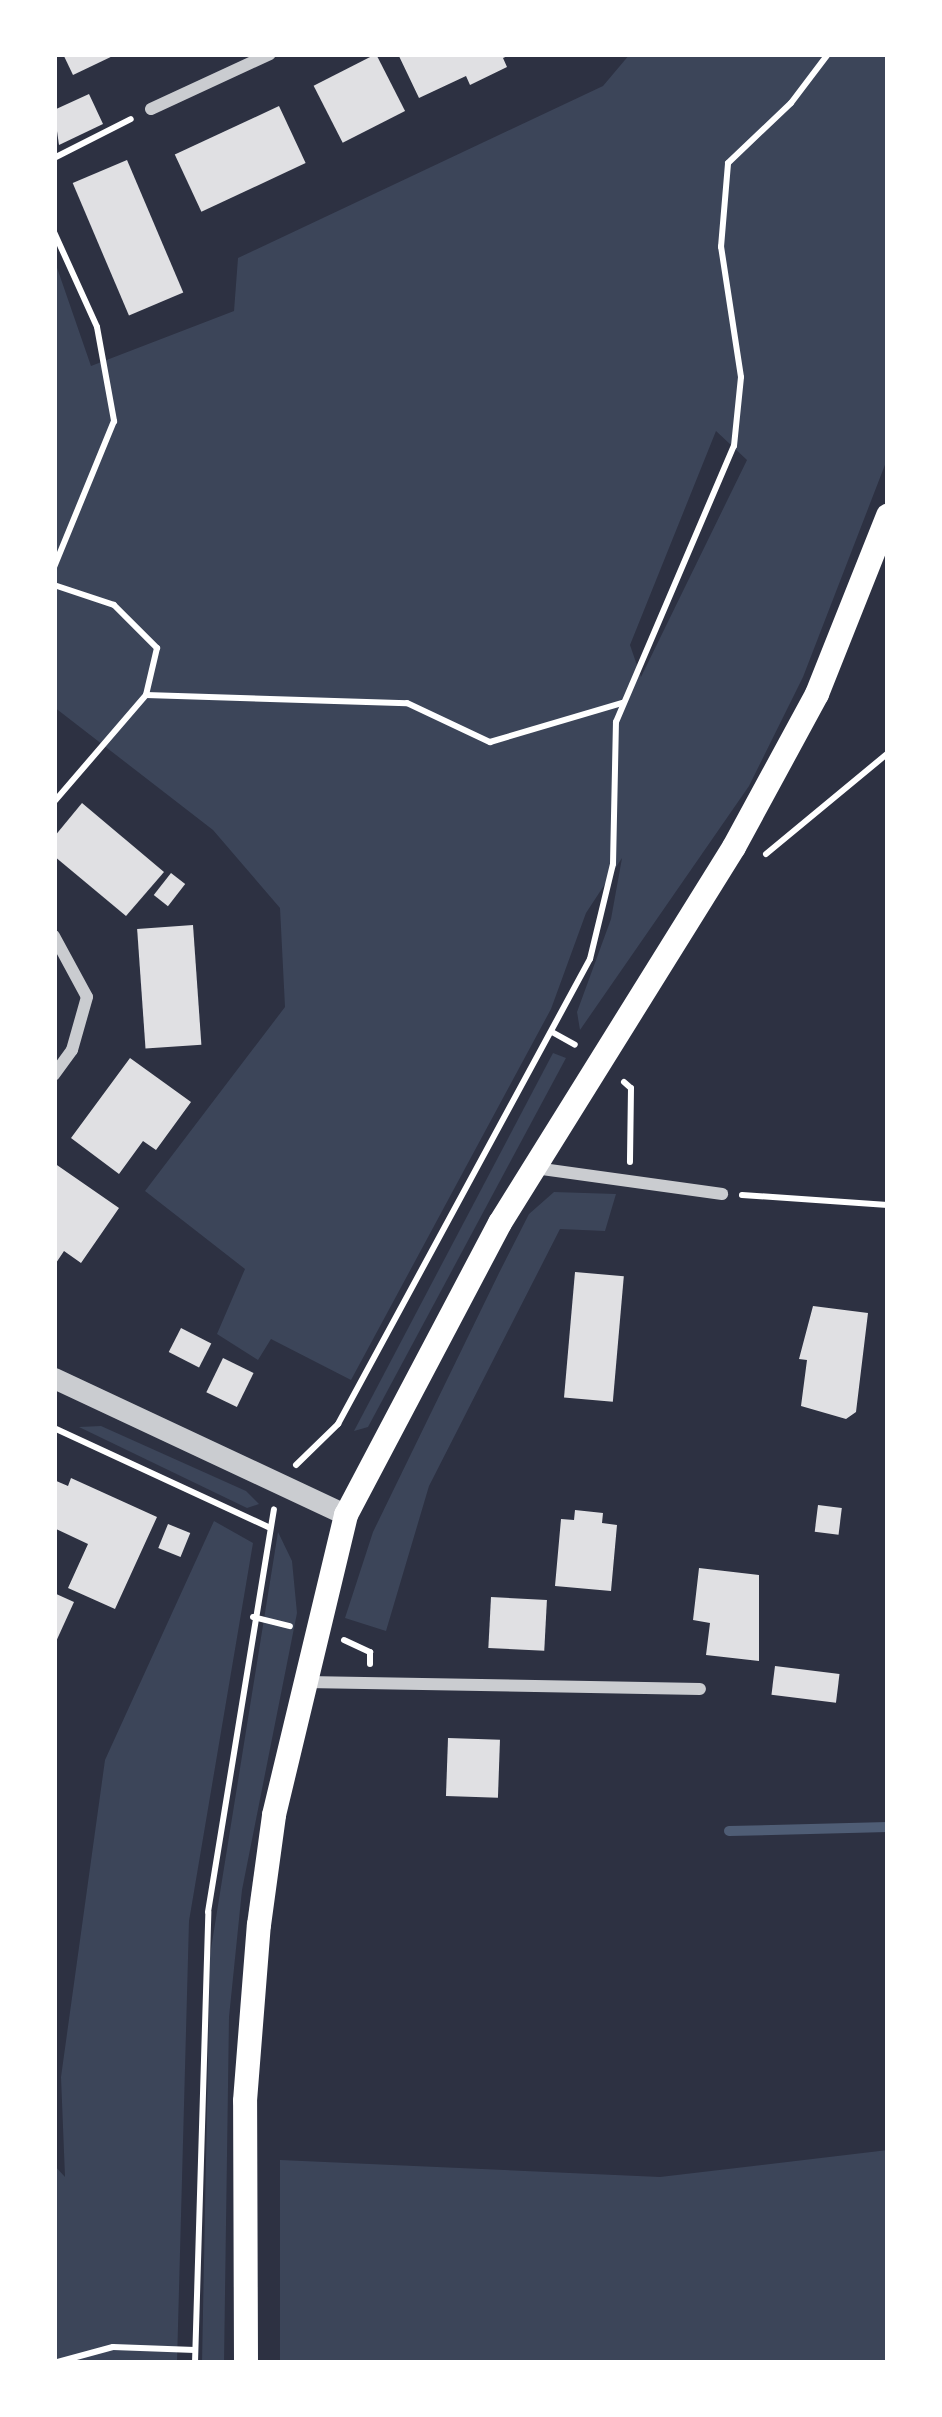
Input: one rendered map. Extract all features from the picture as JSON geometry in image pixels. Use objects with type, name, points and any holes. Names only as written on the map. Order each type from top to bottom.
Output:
[{"type":"main road","points":[[246,2363],[245,2101],[259,1924],[304,1682],[346,1515],[391,1419],[534,1168],[734,847],[817,694],[888,516]]},
{"type":"street","points":[[151,109],[270,54]]},
{"type":"street","points":[[54,936],[87,998],[72,1050],[54,1075]]},
{"type":"street","points":[[534,1168],[722,1194]]},
{"type":"street","points":[[56,1386],[346,1515]]},
{"type":"street","points":[[304,1682],[700,1689]]},
{"type":"path","points":[[195,2363],[208,1912],[268,1527],[282,1486],[338,1424],[590,959],[613,864],[611,788],[622,703],[734,446],[742,377],[721,247],[728,163],[791,103],[828,54]]},
{"type":"path","points":[[54,158],[151,109]]},
{"type":"path","points":[[54,232],[98,327],[114,421],[54,567]]},
{"type":"path","points":[[54,585],[114,605],[143,626],[157,648],[146,694],[54,802]]},
{"type":"path","points":[[146,694],[407,703],[490,742],[622,703]]},
{"type":"path","points":[[754,864],[888,753]]},
{"type":"path","points":[[722,1194],[888,1205]]},
{"type":"path","points":[[54,1428],[268,1527]]},
{"type":"path","points":[[54,2363],[113,2347],[195,2350]]},
{"type":"shaded area","points":[[630,54],[888,54],[888,457],[803,677],[749,786],[580,1030],[577,1012],[611,919],[622,858],[586,913],[551,1009],[351,1380],[271,1339],[258,1360],[217,1334],[245,1269],[145,1191],[285,1007],[280,908],[213,830],[54,707],[54,259],[91,366],[234,311],[238,258],[603,86]],"holes":[[[716,431],[747,460],[641,677],[630,645]]]},
{"type":"shaded area","points":[[553,1053],[566,1058],[368,1427],[354,1431]]},
{"type":"shaded area","points":[[554,1192],[616,1194],[605,1231],[560,1229],[429,1486],[386,1631],[345,1618],[373,1532],[499,1273],[529,1214]]},
{"type":"shaded area","points":[[101,1426],[246,1491],[259,1504],[247,1508],[79,1427]]},
{"type":"shaded area","points":[[214,1521],[253,1543],[189,1921],[177,2363],[54,2363],[54,2165],[65,2177],[61,2077],[105,1760]]},
{"type":"shaded area","points":[[278,1532],[292,1561],[297,1613],[242,1890],[229,2017],[224,2363],[202,2363],[210,1955]]},
{"type":"shaded area","points":[[888,2150],[888,2363],[280,2363],[280,2160],[660,2177]]},
{"type":"building","points":[[63,54],[117,54],[73,75]]},
{"type":"building","points":[[376,54],[405,111],[343,143],[314,86]]},
{"type":"building","points":[[398,54],[512,54],[503,58],[507,67],[470,85],[466,76],[419,98]]},
{"type":"building","points":[[89,94],[103,124],[59,145],[54,110]]},
{"type":"building","points":[[279,106],[306,163],[201,212],[175,155]]},
{"type":"building","points":[[127,160],[183,293],[129,316],[73,183]]},
{"type":"building","points":[[82,803],[164,872],[126,916],[54,856],[54,837]]},
{"type":"building","points":[[171,873],[185,884],[168,906],[154,895]]},
{"type":"building","points":[[193,925],[201,1045],[146,1049],[137,929]]},
{"type":"building","points":[[130,1058],[191,1102],[156,1150],[143,1141],[119,1174],[71,1138]]},
{"type":"building","points":[[54,1163],[119,1208],[81,1263],[64,1251],[54,1266]]},
{"type":"building","points":[[575,1272],[624,1276],[613,1402],[564,1398]]},
{"type":"building","points":[[813,1306],[868,1313],[856,1412],[846,1419],[801,1406],[807,1360],[799,1359]]},
{"type":"building","points":[[181,1328],[211,1343],[199,1367],[169,1352]]},
{"type":"building","points":[[223,1358],[254,1373],[237,1407],[206,1392]]},
{"type":"building","points":[[71,1478],[157,1517],[115,1609],[68,1588],[88,1544],[54,1528],[54,1480],[68,1486]]},
{"type":"building","points":[[818,1505],[842,1508],[839,1535],[815,1532]]},
{"type":"building","points":[[575,1510],[603,1513],[602,1523],[617,1525],[611,1591],[555,1586],[561,1519],[574,1520]]},
{"type":"building","points":[[168,1524],[190,1533],[181,1557],[158,1548]]},
{"type":"building","points":[[699,1568],[759,1575],[759,1661],[706,1655],[710,1623],[693,1620]]},
{"type":"building","points":[[54,1593],[74,1602],[54,1646]]},
{"type":"building","points":[[491,1597],[547,1600],[544,1651],[488,1648]]},
{"type":"building","points":[[775,1666],[840,1674],[836,1703],[771,1695]]},
{"type":"building","points":[[448,1738],[500,1740],[498,1798],[446,1796]]},
{"type":"waterway","points":[[729,1831],[888,1827]]}]
